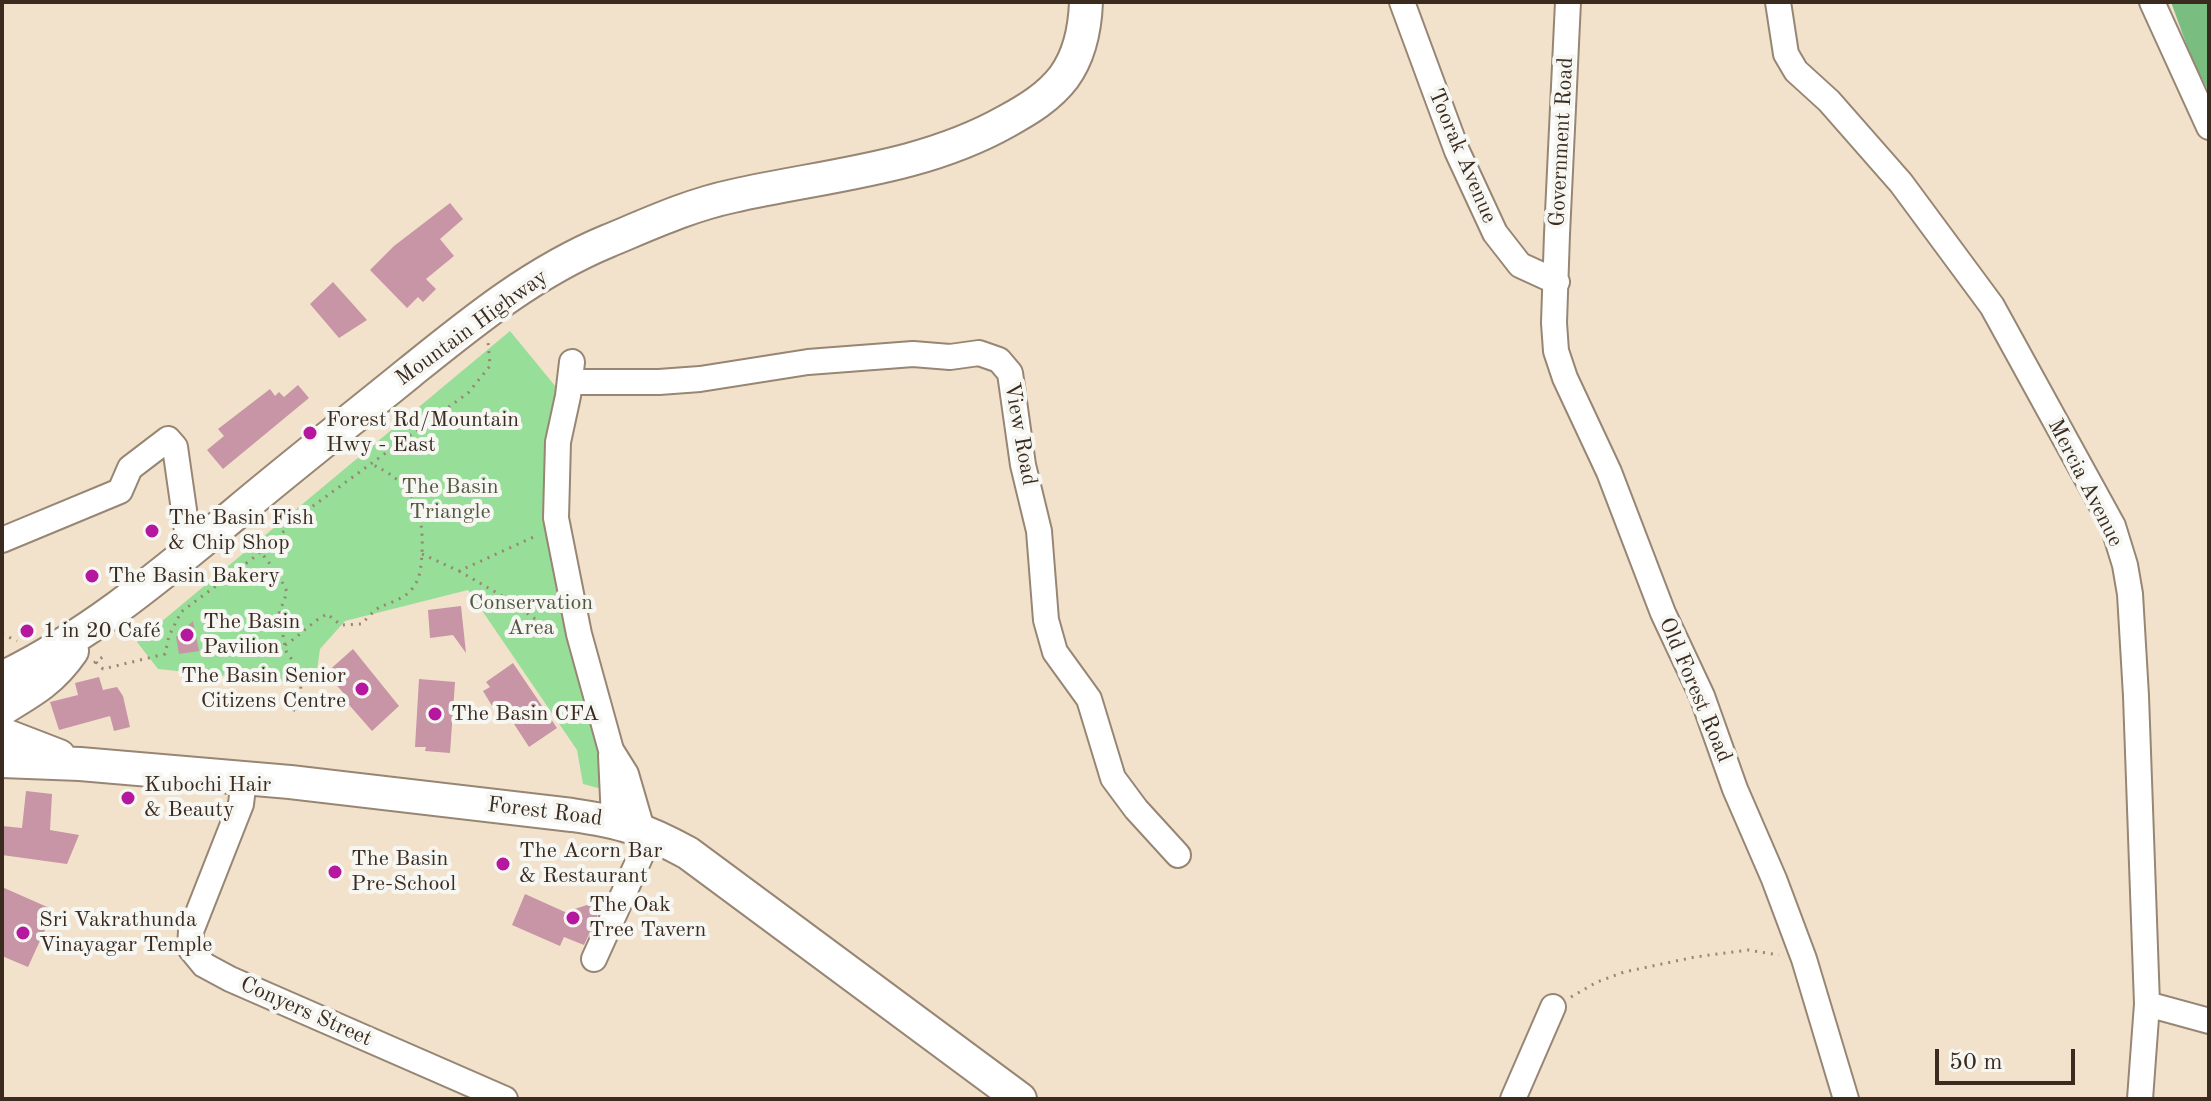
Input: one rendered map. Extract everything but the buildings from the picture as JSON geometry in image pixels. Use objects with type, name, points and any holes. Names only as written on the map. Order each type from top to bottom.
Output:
[{"type":"main road","name":"Mountain Highway","points":[[2,709],[38,688],[91,647],[190,552],[524,284],[595,247],[700,205],[733,195],[903,163],[996,127],[1034,106],[1063,78],[1077,54],[1085,27],[1086,2]]},
{"type":"main road","name":"Mountain Highway","points":[[2,678],[91,647]]},
{"type":"main road","points":[[38,688],[31,700],[31,719],[48,752]]},
{"type":"main road","name":"Forest Road","points":[[2,734],[80,764]]},
{"type":"main road","name":"Forest Road","points":[[2,761],[80,764],[244,779],[636,827],[688,853],[1020,1099]]},
{"type":"street","name":"Toorak Avenue","points":[[1402,2],[1457,151],[1495,233],[1520,265],[1557,282]]},
{"type":"street","name":"Government Road","points":[[1557,282],[1568,2]]},
{"type":"street","name":"Mercia Avenue","points":[[1778,2],[1786,54],[1796,71],[1829,101],[1891,171],[1992,306],[2113,526],[2130,594],[2147,1004],[2140,1099]]},
{"type":"street","points":[[2152,2],[2209,127]]},
{"type":"street","name":"Old Forest Road","points":[[1557,282],[1556,351],[1565,378],[1609,472],[1663,613],[1702,696],[1735,789],[1774,879],[1804,959],[1846,1099]]},
{"type":"street","name":"View Road","points":[[558,530],[558,442],[571,372],[659,382],[700,379],[808,362],[913,354],[950,357],[979,353],[999,360],[1010,373],[1023,465],[1039,531],[1046,620],[1055,652],[1089,699],[1113,778],[1136,809],[1178,855]]},
{"type":"street","points":[[2,540],[120,491],[130,468],[168,439],[175,447],[190,552]]},
{"type":"street","points":[[558,530],[579,634],[636,827],[594,959]]},
{"type":"street","name":"Conyers Street","points":[[244,779],[241,804],[191,931],[190,948],[204,965],[230,979],[505,1099]]},
{"type":"street","points":[[2147,1004],[2209,1021]]},
{"type":"street","points":[[1513,1099],[1553,1007]]},
{"type":"path","points":[[91,647],[103,669],[124,661],[165,654],[169,636],[181,612],[252,559],[369,463],[468,393],[490,366],[487,336],[490,309]]},
{"type":"path","points":[[285,645],[327,614],[341,625],[361,624],[379,608],[393,604],[411,590],[421,575],[421,514],[392,473],[369,463]]},
{"type":"path","points":[[246,529],[259,551],[278,571],[287,592],[279,614],[286,651],[299,670],[301,690],[293,712]]},
{"type":"path","points":[[459,571],[531,536],[558,530]]},
{"type":"path","points":[[422,554],[459,571],[519,606],[550,627],[561,639]]},
{"type":"path","points":[[2,634],[23,644]]},
{"type":"path","points":[[1553,1007],[1597,982],[1624,972],[1695,957],[1748,950],[1804,959]]},
{"type":"green space","points":[[2171,2],[2209,2],[2209,92],[2192,60]]},
{"type":"green space","name":"The Basin Triangle","points":[[510,331],[556,387],[543,500],[609,791],[583,784],[577,750],[468,590],[345,621],[320,649],[315,685],[158,669],[137,642]]},
{"type":"place","name":"Forest Rd/Mountain Hwy - East","points":[[310,433]]},
{"type":"place","name":"The Basin Fish & Chip Shop","points":[[152,531]]},
{"type":"place","name":"The Basin Bakery","points":[[92,576]]},
{"type":"place","name":"1 in 20 Café","points":[[27,631]]},
{"type":"place","name":"The Basin Pavilion","points":[[187,635]]},
{"type":"place","name":"The Basin Senior Citizens Centre","points":[[362,689]]},
{"type":"place","name":"The Basin CFA","points":[[435,714]]},
{"type":"place","name":"Kubochi Hair & Beauty","points":[[128,798]]},
{"type":"place","name":"The Acorn Bar & Restaurant","points":[[503,864]]},
{"type":"place","name":"The Basin Pre-School","points":[[335,872]]},
{"type":"place","name":"The Oak Tree Tavern","points":[[573,918]]},
{"type":"place","name":"Sri Vakrathunda Vinayagar Temple","points":[[23,933]]},
{"type":"park label","name":"Conservation Area","points":[[531,616]]}]
